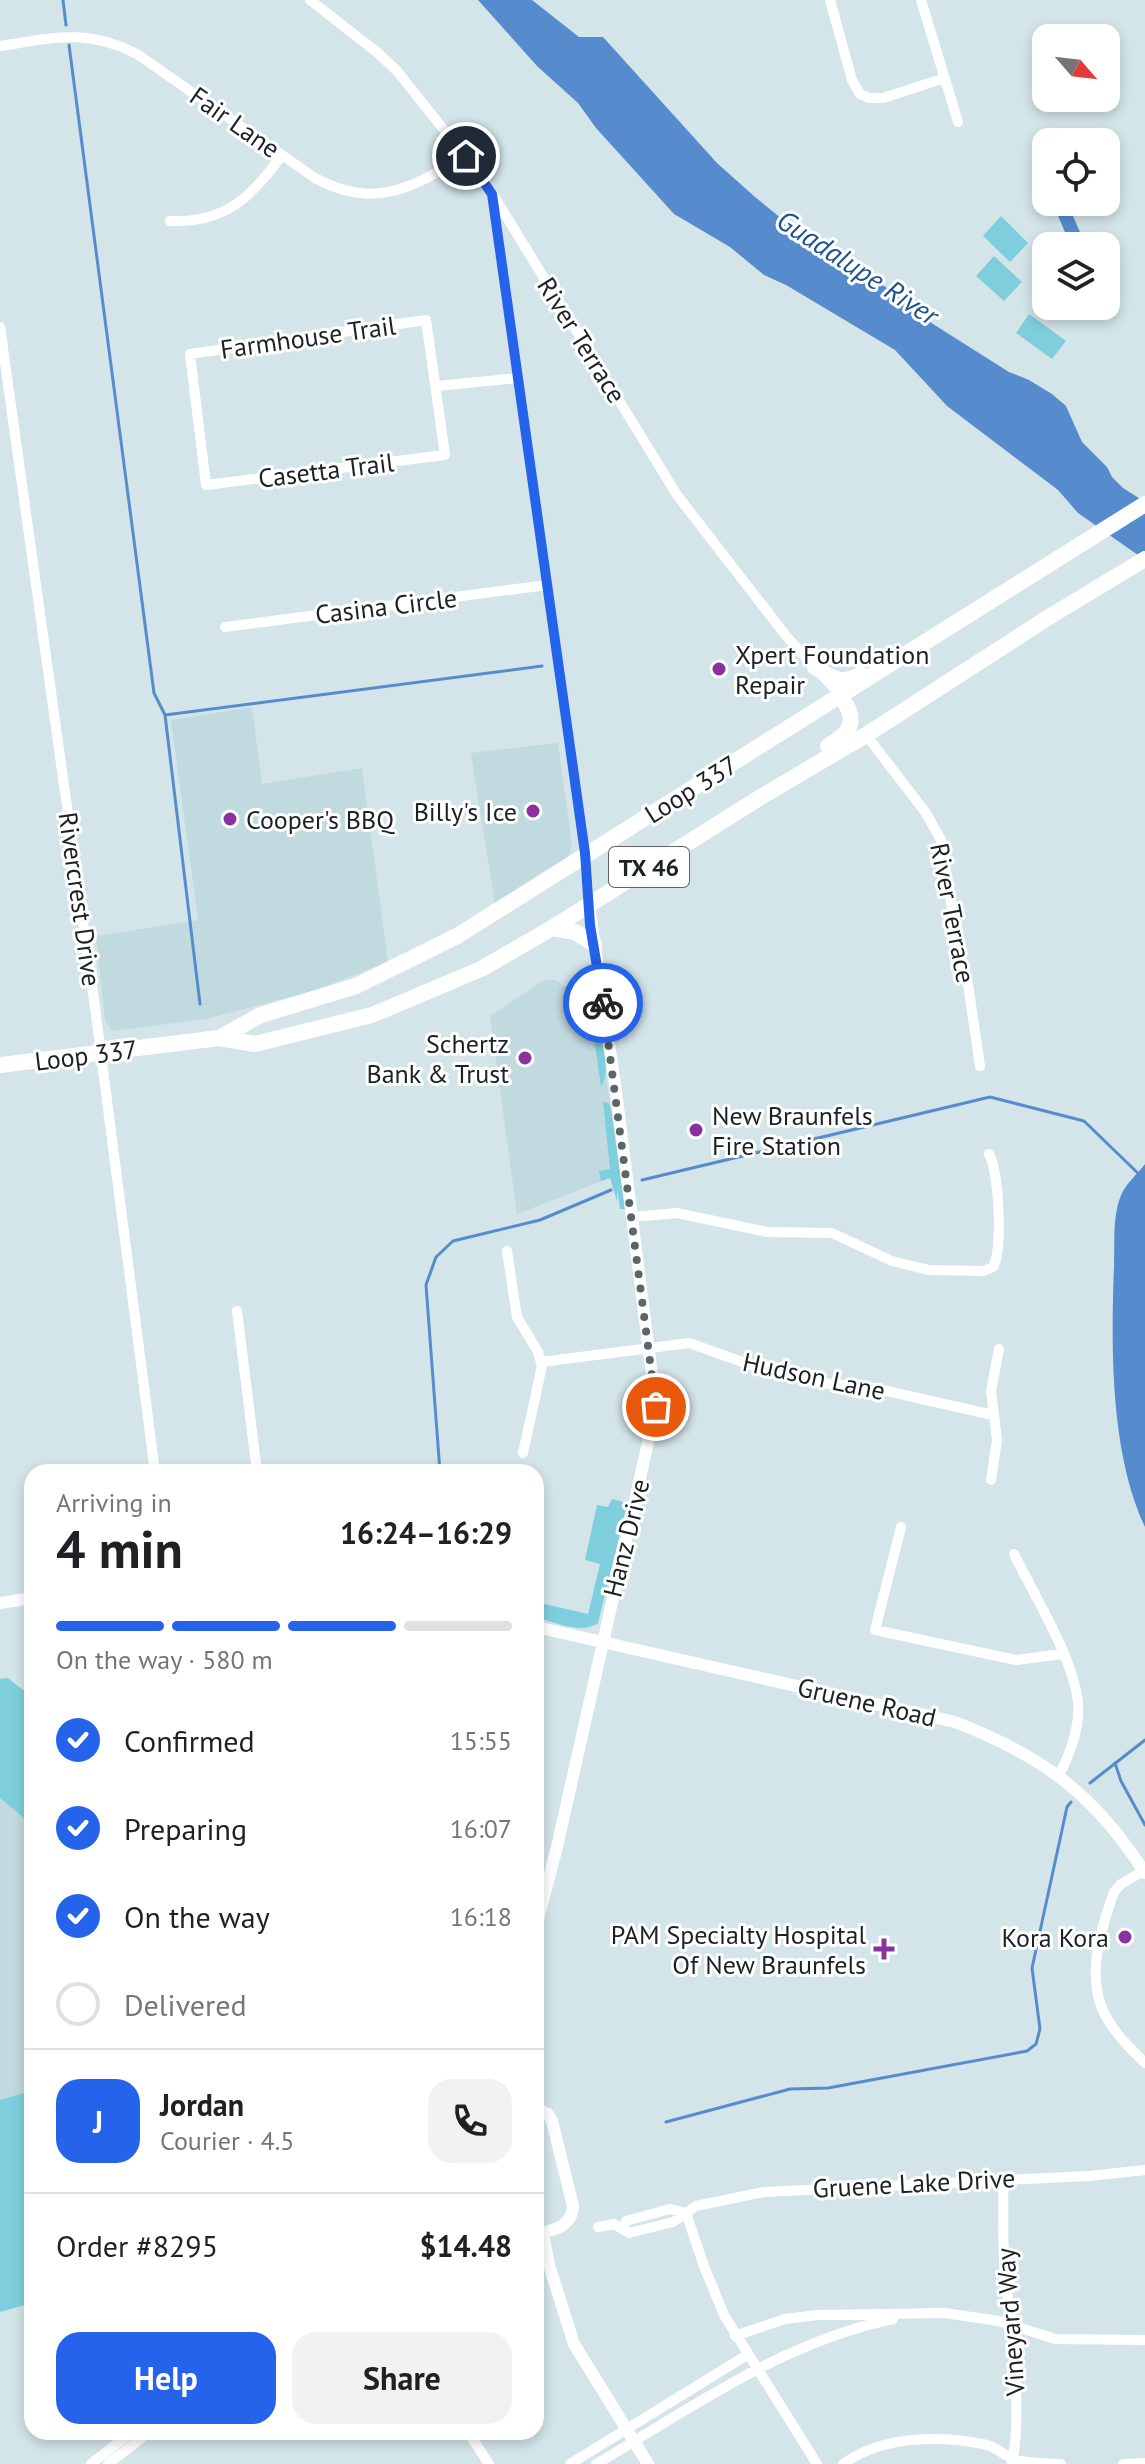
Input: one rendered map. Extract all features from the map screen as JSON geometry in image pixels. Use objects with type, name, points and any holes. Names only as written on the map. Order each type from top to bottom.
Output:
[{"type":"main road","name":"Loop 337","points":[[219,1038],[261,1015],[319,999],[389,972],[457,936],[1145,504]]},
{"type":"main road","name":"Loop 337","points":[[0,1065],[219,1038],[255,1044],[372,1015],[481,969],[866,735],[1145,559]]},
{"type":"main road","points":[[815,667],[832,679],[849,680],[929,631],[942,632]]},
{"type":"main road","points":[[815,667],[821,696],[816,710]]},
{"type":"main road","points":[[752,803],[753,796],[764,786],[847,733],[850,712],[840,695]]},
{"type":"main road","points":[[552,928],[575,932],[594,944]]},
{"type":"street","name":"River Terrace","points":[[310,0],[397,71],[466,156],[677,495],[735,573],[840,695]]},
{"type":"street","points":[[830,0],[852,80],[860,94],[883,98],[945,78]]},
{"type":"street","points":[[921,0],[958,122]]},
{"type":"street","name":"Fair Lane","points":[[0,46],[86,36],[118,44],[332,187],[357,195],[373,195],[415,186],[466,156]]},
{"type":"street","points":[[170,221],[194,222],[240,202],[262,182],[282,155]]},
{"type":"street","name":"Hanz Drive","points":[[492,194],[585,853],[594,944],[656,1391],[654,1422],[544,1897]]},
{"type":"street","name":"Farmhouse Trail","points":[[206,485],[190,354],[426,320],[437,386]]},
{"type":"street","name":"Rivercrest Drive","points":[[0,327],[154,1464]]},
{"type":"street","points":[[437,386],[518,378]]},
{"type":"street","name":"Casetta Trail","points":[[206,485],[445,455],[437,386]]},
{"type":"street","name":"Casina Circle","points":[[225,627],[547,585]]},
{"type":"street","name":"River Terrace","points":[[866,735],[926,813],[941,840],[980,1066]]},
{"type":"street","points":[[633,1217],[677,1213],[767,1232],[832,1233],[898,1263],[939,1272],[984,1271],[996,1263],[998,1253],[996,1175],[989,1154]]},
{"type":"street","points":[[507,1251],[517,1317],[541,1362],[541,1375],[523,1453]]},
{"type":"street","points":[[237,1311],[256,1464]]},
{"type":"street","name":"Hudson Lane","points":[[541,1362],[692,1343],[765,1370],[829,1384],[865,1386],[993,1415]]},
{"type":"street","points":[[991,1480],[997,1440],[991,1391],[999,1349]]},
{"type":"street","points":[[901,1527],[875,1630],[1016,1660],[1062,1654]]},
{"type":"street","points":[[1014,1554],[1062,1654],[1078,1704],[1075,1737],[1059,1775]]},
{"type":"street","points":[[0,1603],[24,1599]]},
{"type":"street","name":"Gruene Road","points":[[544,1629],[955,1722],[997,1739],[1059,1775],[1109,1822],[1145,1871]]},
{"type":"street","points":[[1145,1871],[1121,1884],[1114,1892],[1095,1968],[1097,1998],[1106,2018],[1145,2063]]},
{"type":"street","points":[[544,2112],[552,2121],[573,2206],[572,2216],[565,2225],[544,2233]]},
{"type":"street","name":"Gruene Lake Drive","points":[[598,2227],[614,2224],[622,2229],[626,2221],[670,2209],[686,2213],[696,2206],[715,2201],[797,2188],[1088,2176],[1145,2170]]},
{"type":"street","name":"Vineyard Way","points":[[1003,2179],[1016,2440],[1011,2463]]},
{"type":"street","points":[[686,2213],[714,2294],[735,2336],[817,2464]]},
{"type":"street","points":[[544,2248],[574,2344],[648,2464]]},
{"type":"street","points":[[735,2336],[785,2319],[818,2315],[944,2313],[966,2314],[1055,2339],[1145,2340]]},
{"type":"street","points":[[596,2464],[756,2369],[847,2329],[914,2315]]},
{"type":"street","points":[[570,2464],[747,2355]]},
{"type":"street","points":[[843,2464],[880,2447],[908,2440],[939,2439],[987,2445],[1011,2463],[1061,2464]]},
{"type":"street","points":[[91,2464],[130,2440]]},
{"type":"street","points":[[108,2464],[133,2440]]},
{"type":"street","points":[[473,2440],[489,2464]]},
{"type":"street","points":[[1123,2464],[1145,2463]]},
{"type":"shaded area","points":[[478,0],[532,0],[579,37],[603,37],[717,163],[777,215],[902,298],[933,324],[1009,372],[1052,394],[1066,406],[1082,442],[1107,467],[1112,477],[1145,502],[1145,560],[1078,513],[1058,490],[947,406],[895,350],[764,275],[730,247],[674,214],[596,128],[578,103],[537,66]]},
{"type":"shaded area","points":[[1001,216],[1028,243],[1010,262],[983,236]]},
{"type":"shaded area","points":[[1058,216],[1073,216],[1080,232],[1065,232]]},
{"type":"shaded area","points":[[994,256],[1022,282],[1004,301],[976,276]]},
{"type":"shaded area","points":[[1029,314],[1032,320],[1037,320],[1066,341],[1052,359],[1016,333]]},
{"type":"shaded area","points":[[252,707],[262,784],[362,768],[388,962],[313,991],[206,1019],[112,1031],[105,1021],[96,936],[198,920],[171,720]]},
{"type":"shaded area","points":[[558,743],[572,845],[569,856],[495,904],[471,753]]},
{"type":"shaded area","points":[[544,980],[556,980],[573,992],[583,1011],[592,1009],[595,998],[620,1174],[517,1214],[490,1016]]},
{"type":"shaded area","points":[[592,1025],[600,1037],[605,1055],[606,1073],[601,1086]]},
{"type":"shaded area","points":[[603,1101],[611,1109],[625,1209],[620,1209],[617,1189],[617,1201],[610,1178],[601,1181],[599,1171],[610,1169]]},
{"type":"shaded area","points":[[1145,1164],[1145,1527],[1133,1498],[1119,1433],[1113,1331],[1117,1210],[1124,1189]]},
{"type":"shaded area","points":[[612,1499],[623,1502],[626,1509],[598,1623],[576,1628],[544,1619],[544,1604],[588,1614],[600,1564],[585,1560],[597,1505],[608,1507]]},
{"type":"shaded area","points":[[8,1678],[24,1691],[24,1818],[0,1798],[0,1679]]},
{"type":"shaded area","points":[[0,1798],[24,1818],[24,2099],[0,2106]]},
{"type":"shaded area","points":[[24,2093],[24,2305],[0,2312],[0,2100]]},
{"type":"waterway","points":[[63,0],[66,25]]},
{"type":"waterway","points":[[69,45],[154,693],[165,715],[542,666]]},
{"type":"waterway","points":[[165,715],[200,1004]]},
{"type":"waterway","points":[[642,1180],[990,1097],[1084,1121],[1145,1180]]},
{"type":"waterway","points":[[439,1464],[426,1285],[436,1257],[453,1241],[540,1220],[611,1190]]},
{"type":"waterway","points":[[1090,1783],[1145,1740]]},
{"type":"waterway","points":[[1115,1763],[1121,1781],[1145,1825]]},
{"type":"waterway","points":[[666,2122],[790,2089],[828,2088],[1027,2051],[1036,2044],[1040,2029],[1032,1968],[1067,1807],[1071,1802]]},
{"type":"way so far","points":[[603,1003],[656,1407]]},
{"type":"place","name":"Xpert Foundation Repair","points":[[719,669]]},
{"type":"place","name":"Billy's Ice","points":[[533,811]]},
{"type":"place","name":"Cooper's BBQ","points":[[230,819]]},
{"type":"place","name":"Schertz Bank & Trust","points":[[525,1058]]},
{"type":"place","name":"New Braunfels Fire Station","points":[[696,1130]]},
{"type":"place","name":"Kora Kora","points":[[1125,1937]]},
{"type":"place","name":"PAM Specialty Hospital Of New Braunfels","points":[[884,1949]]},
{"type":"route","points":[[466,156],[492,194],[585,853],[590,925],[603,1003]]},
{"type":"water label","name":"Guadalupe River","points":[[858,267]]}]
